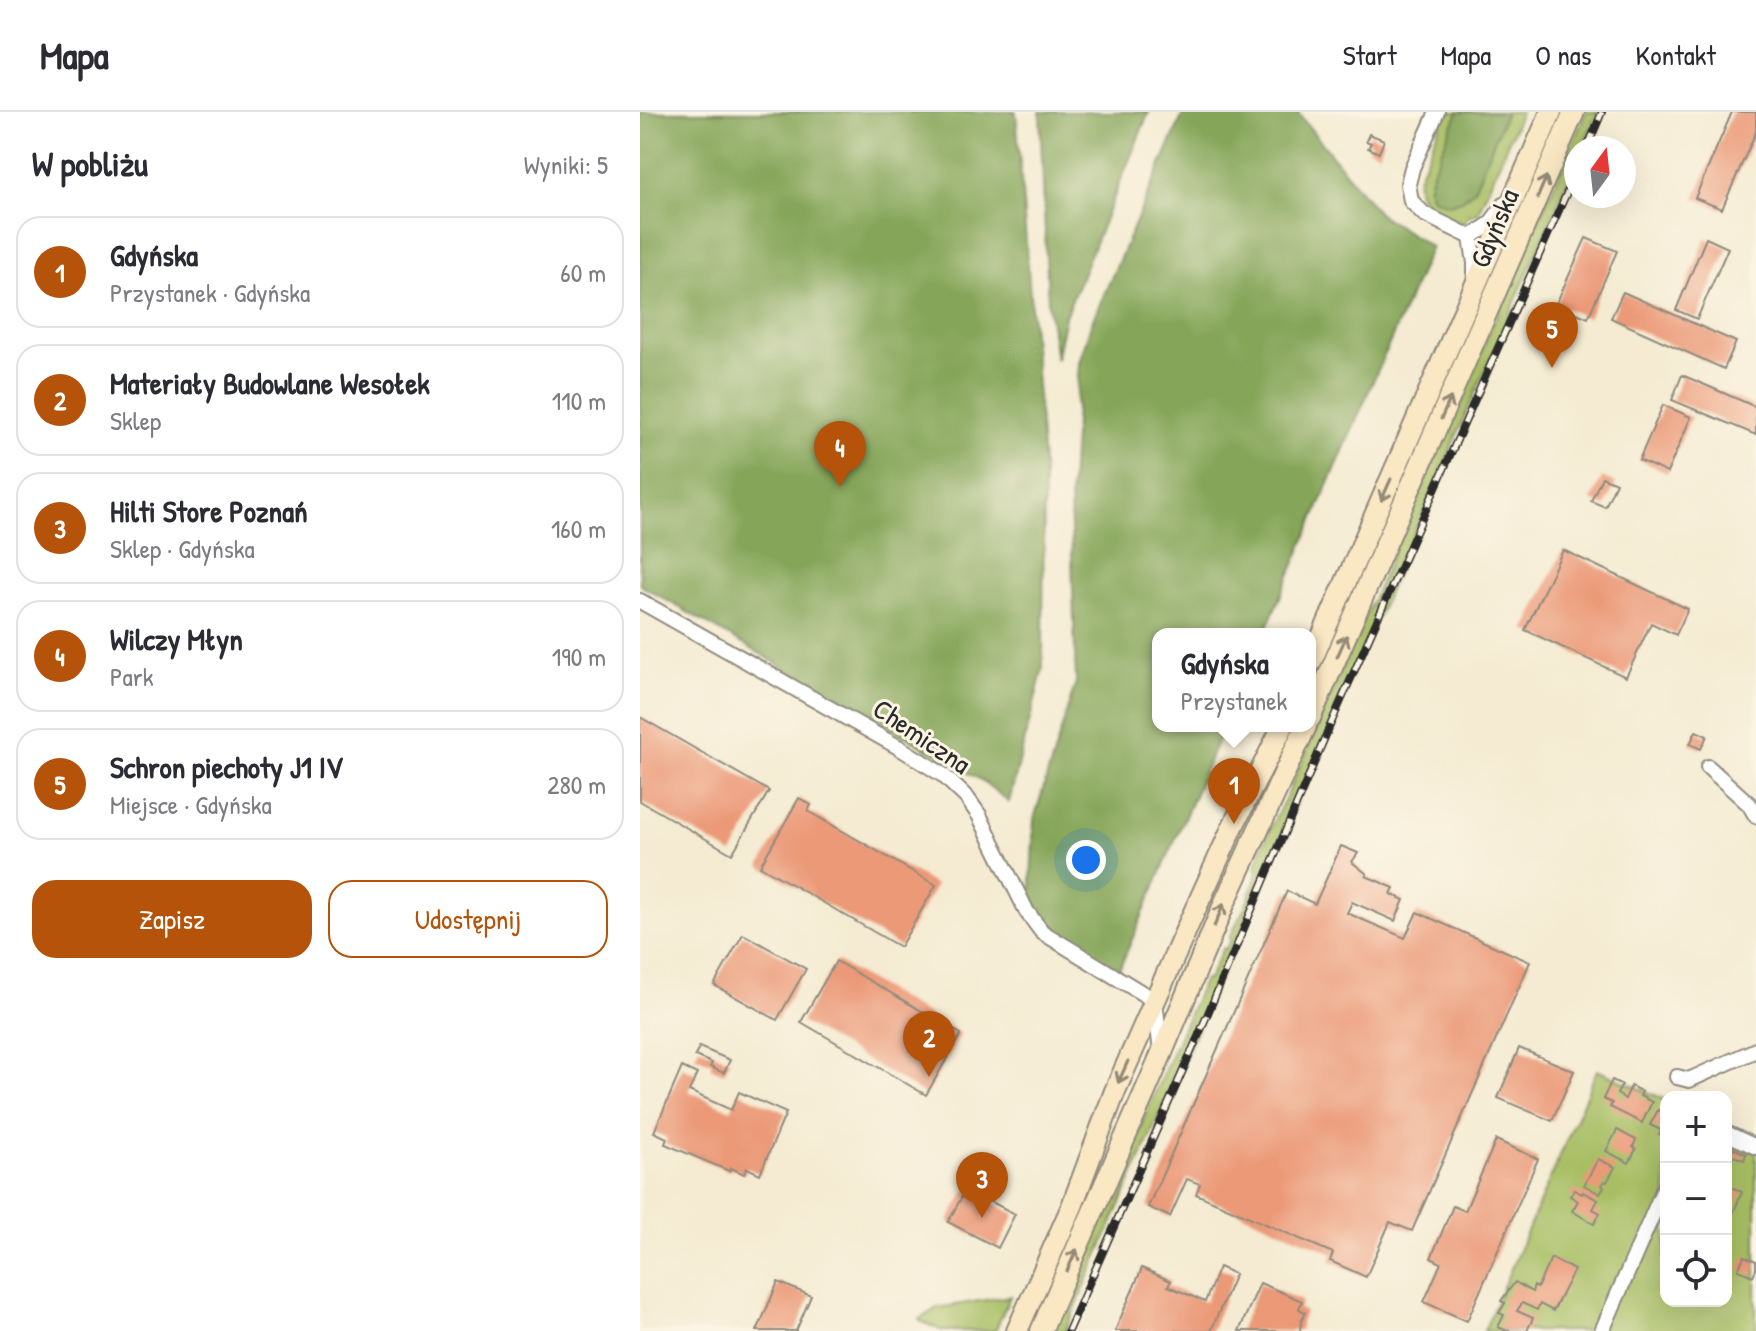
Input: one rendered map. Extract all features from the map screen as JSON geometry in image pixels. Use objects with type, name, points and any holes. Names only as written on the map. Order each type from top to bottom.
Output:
[{"type":"main road","name":"Gdyńska","points":[[1316,650],[1551,112]]},
{"type":"main road","name":"Gdyńska","points":[[1316,704],[1574,112]]},
{"type":"main road","points":[[1017,1331],[1072,1206],[1111,1100],[1234,824],[1280,732]]},
{"type":"main road","points":[[1041,1331],[1225,902],[1303,732]]},
{"type":"street","points":[[1437,112],[1412,168],[1408,184],[1411,201],[1424,214],[1471,237]]},
{"type":"street","points":[[1471,237],[1490,224],[1520,186]]},
{"type":"street","points":[[1471,237],[1475,263],[1474,291]]},
{"type":"street","name":"Chemiczna","points":[[640,601],[943,775],[967,798],[979,815],[1027,912],[1042,932],[1155,1001]]},
{"type":"street","points":[[1708,767],[1749,804],[1756,816]]},
{"type":"street","points":[[1161,1055],[1155,1001],[1189,987]]},
{"type":"street","points":[[1677,1077],[1689,1080],[1756,1050]]},
{"type":"street","points":[[1732,1136],[1756,1147]]},
{"type":"street","points":[[1602,1331],[1660,1198]]},
{"type":"green space","points":[[640,112],[1016,112],[1044,476],[1043,668],[1009,802],[984,782],[640,585]]},
{"type":"green space","points":[[1040,112],[1149,112],[1065,316],[1056,360],[1048,303]]},
{"type":"green space","points":[[1184,112],[1297,112],[1378,213],[1431,247],[1267,628],[1152,628],[1152,732],[1221,732],[1118,972],[1068,940],[1030,902],[1034,819],[1076,682],[1070,496],[1079,363],[1091,324]]},
{"type":"green space","points":[[1446,112],[1521,112],[1478,212],[1468,216],[1464,224],[1431,209],[1420,196],[1418,188],[1418,178]]},
{"type":"green space","points":[[1458,112],[1506,112],[1474,190],[1462,200],[1449,204],[1432,198],[1428,188]]},
{"type":"green space","points":[[1586,112],[1598,112],[1587,136],[1576,136]]},
{"type":"green space","points":[[1564,162],[1564,189],[1065,1331],[1052,1331],[1204,979],[1208,980],[1223,948],[1226,949],[1231,939],[1253,887],[1266,838],[1316,732]]},
{"type":"green space","points":[[1597,1070],[1660,1097],[1660,1307],[1732,1307],[1732,1129],[1756,1139],[1756,1331],[1484,1331]]},
{"type":"green space","points":[[1010,1296],[995,1331],[943,1331],[920,1321],[937,1308]]},
{"type":"building","points":[[1732,112],[1756,112],[1756,132],[1722,209],[1695,198]]},
{"type":"building","points":[[1369,134],[1384,140],[1379,153],[1368,148],[1371,143],[1366,141]]},
{"type":"building","points":[[1586,238],[1617,251],[1588,318],[1556,304]]},
{"type":"building","points":[[1706,238],[1728,248],[1697,319],[1676,310]]},
{"type":"building","points":[[1623,292],[1736,342],[1724,369],[1611,318]]},
{"type":"building","points":[[1682,375],[1756,407],[1756,435],[1672,400]]},
{"type":"building","points":[[1663,405],[1691,417],[1667,473],[1639,460]]},
{"type":"building","points":[[1602,477],[1616,483],[1605,507],[1591,501]]},
{"type":"building","points":[[1563,550],[1688,609],[1676,635],[1651,623],[1626,677],[1525,630]]},
{"type":"building","points":[[640,717],[769,791],[732,854],[640,801]]},
{"type":"building","points":[[1696,731],[1707,736],[1701,749],[1690,744]]},
{"type":"building","points":[[799,798],[811,805],[808,811],[936,885],[900,947],[760,866]]},
{"type":"building","points":[[1341,846],[1358,853],[1352,862],[1366,876],[1394,888],[1391,894],[1404,900],[1395,921],[1352,902],[1347,913],[1405,938],[1417,912],[1530,962],[1412,1231],[1390,1222],[1366,1277],[1330,1261],[1333,1253],[1196,1194],[1200,1184],[1187,1179],[1170,1217],[1148,1207],[1287,891],[1315,904]]},
{"type":"building","points":[[743,934],[806,969],[777,1020],[714,985]]},
{"type":"building","points":[[836,961],[961,1034],[926,1095],[801,1022]]},
{"type":"building","points":[[699,1047],[730,1060],[724,1073],[710,1067],[712,1063],[695,1056]]},
{"type":"building","points":[[1519,1048],[1574,1071],[1552,1121],[1498,1098]]},
{"type":"building","points":[[682,1067],[697,1074],[689,1091],[731,1110],[739,1092],[786,1113],[760,1174],[747,1168],[744,1174],[731,1168],[729,1171],[665,1144],[667,1138],[654,1132]]},
{"type":"building","points":[[1612,1080],[1622,1085],[1617,1094],[1625,1099],[1631,1086],[1642,1092],[1640,1096],[1652,1102],[1642,1123],[1610,1107],[1612,1103],[1603,1099]]},
{"type":"building","points":[[1658,1110],[1660,1111],[1660,1130],[1650,1125]]},
{"type":"building","points":[[1617,1130],[1636,1140],[1633,1147],[1636,1149],[1629,1163],[1606,1151]]},
{"type":"building","points":[[1496,1140],[1538,1159],[1467,1321],[1424,1302],[1441,1263],[1431,1258],[1453,1206],[1465,1211]]},
{"type":"building","points":[[1732,1148],[1746,1154],[1744,1160],[1733,1156]]},
{"type":"building","points":[[1598,1159],[1615,1167],[1602,1185],[1600,1194],[1584,1185]]},
{"type":"building","points":[[1732,1187],[1742,1192],[1732,1216]]},
{"type":"building","points":[[966,1189],[1015,1214],[998,1248],[948,1222]]},
{"type":"building","points":[[1574,1190],[1598,1200],[1593,1209],[1600,1213],[1594,1224],[1572,1211],[1578,1201],[1570,1196]]},
{"type":"building","points":[[1744,1256],[1756,1261],[1753,1276],[1738,1270]]},
{"type":"building","points":[[1551,1258],[1574,1270],[1553,1311],[1540,1304],[1537,1310],[1522,1303],[1517,1311],[1533,1318],[1527,1331],[1507,1331],[1498,1327],[1504,1315],[1499,1313],[1505,1303],[1501,1301],[1515,1282],[1532,1292],[1534,1286],[1537,1288]]},
{"type":"building","points":[[1219,1267],[1235,1274],[1211,1331],[1115,1331],[1142,1268],[1171,1281],[1168,1286],[1205,1302]]},
{"type":"building","points":[[778,1282],[811,1296],[796,1331],[757,1331]]},
{"type":"building","points":[[1260,1283],[1302,1301],[1299,1309],[1305,1312],[1300,1331],[1239,1331]]},
{"type":"railway","points":[[1592,136],[1602,112]]},
{"type":"railway","points":[[1068,1331],[1329,728],[1564,199]]},
{"type":"place","name":"Schron piechoty J1 IV","points":[[1552,368]]},
{"type":"place","name":"Wilczy Młyn","points":[[840,487]]},
{"type":"place","name":"Gdyńska","points":[[1234,824]]},
{"type":"place","name":"Materiały Budowlane Wesołek","points":[[929,1077]]},
{"type":"place","name":"Hilti Store Poznań","points":[[982,1218]]}]
